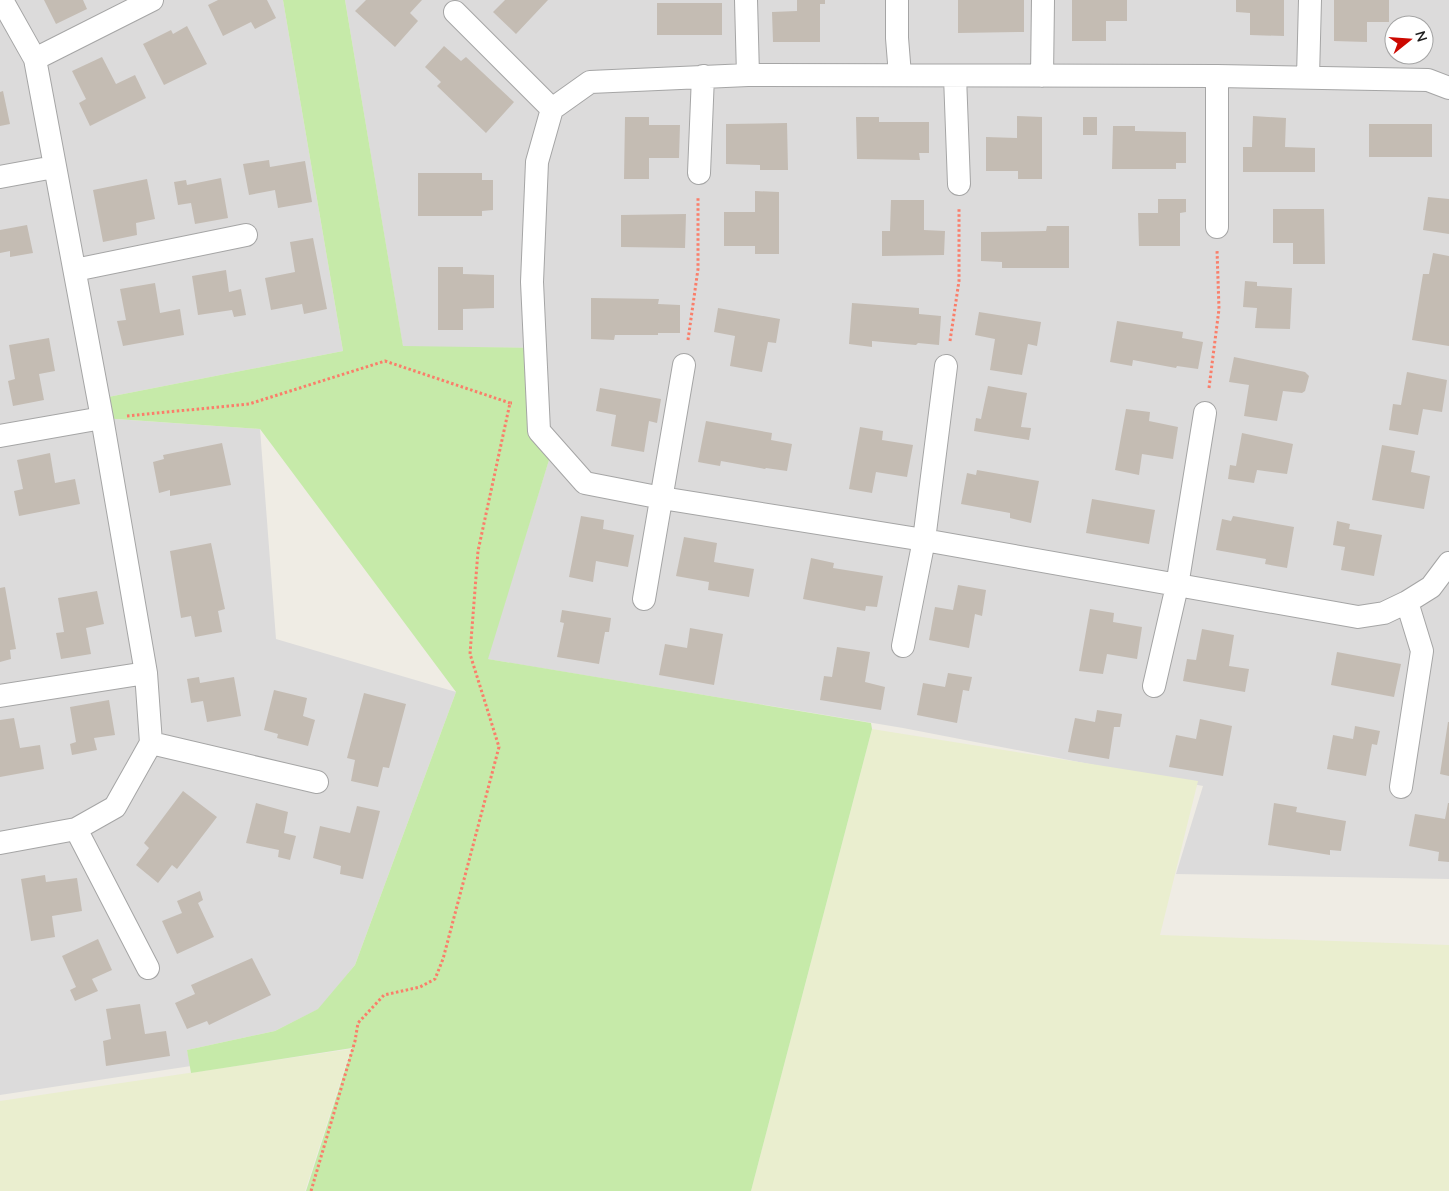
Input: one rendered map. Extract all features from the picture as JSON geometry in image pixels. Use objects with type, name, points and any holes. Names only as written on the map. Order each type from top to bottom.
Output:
[{"type":"street","points":[[0,0],[3,2],[35,59],[102,418],[146,673],[151,743],[115,807],[76,830],[0,843]]},
{"type":"street","points":[[35,59],[152,0]]},
{"type":"street","points":[[746,0],[748,75]]},
{"type":"street","points":[[897,0],[897,38],[900,75]]},
{"type":"street","points":[[1042,76],[1043,0]]},
{"type":"street","points":[[1308,77],[1310,0]]},
{"type":"street","points":[[456,12],[552,109]]},
{"type":"street","points":[[1449,88],[1428,80],[1217,76],[748,75],[590,82],[552,109],[537,162],[532,282],[539,431],[585,483],[662,498],[924,540],[1358,617],[1384,613],[1408,602],[1431,587],[1449,564]]},
{"type":"street","points":[[699,173],[704,76]]},
{"type":"street","points":[[955,76],[959,184]]},
{"type":"street","points":[[1217,76],[1217,227]]},
{"type":"street","points":[[0,178],[54,167]]},
{"type":"street","points":[[74,270],[246,235]]},
{"type":"street","points":[[644,599],[684,365]]},
{"type":"street","points":[[903,646],[924,540],[946,366]]},
{"type":"street","points":[[1154,686],[1176,586],[1205,413]]},
{"type":"street","points":[[0,436],[102,418]]},
{"type":"street","points":[[1401,786],[1422,652],[1408,602]]},
{"type":"street","points":[[0,696],[146,673]]},
{"type":"street","points":[[151,743],[317,782]]},
{"type":"street","points":[[76,830],[148,968]]},
{"type":"path","points":[[684,365],[698,269],[699,173]]},
{"type":"path","points":[[946,366],[959,281],[959,184]]},
{"type":"path","points":[[1205,413],[1219,309],[1217,227]]},
{"type":"path","points":[[102,418],[249,404],[385,361],[510,403],[538,399]]},
{"type":"path","points":[[311,1191],[355,1041],[358,1023],[384,995],[420,987],[435,979],[443,959],[499,747],[470,654],[478,551],[510,403]]},
{"type":"shaded area","points":[[0,0],[283,0],[343,351],[98,399],[101,418],[260,429],[276,639],[456,692],[355,965],[319,1009],[275,1031],[187,1050],[191,1066],[0,1095]]},
{"type":"shaded area","points":[[345,0],[1449,0],[1449,879],[1176,874],[1203,786],[903,728],[487,659],[553,447],[535,348],[403,347]]},
{"type":"green space","points":[[283,0],[345,0],[403,346],[535,348],[553,447],[488,659],[871,723],[872,729],[751,1191],[306,1191],[352,1048],[191,1073],[187,1050],[275,1031],[318,1009],[355,965],[456,692],[260,429],[102,418],[98,399],[343,351]]},
{"type":"green space","points":[[872,729],[1198,781],[1160,935],[1449,945],[1449,1191],[751,1191]]},
{"type":"green space","points":[[351,1049],[305,1191],[0,1191],[0,1101]]},
{"type":"building","points":[[44,0],[83,0],[87,9],[56,24]]},
{"type":"building","points":[[218,0],[267,0],[276,18],[255,29],[251,22],[223,36],[208,5]]},
{"type":"building","points":[[366,0],[422,0],[410,13],[418,21],[395,47],[355,11]]},
{"type":"building","points":[[505,0],[548,0],[516,34],[493,12]]},
{"type":"building","points":[[797,0],[825,0],[825,4],[820,4],[820,42],[773,42],[772,12],[797,11]]},
{"type":"building","points":[[958,0],[1024,0],[1024,32],[958,33]]},
{"type":"building","points":[[1072,0],[1127,0],[1127,21],[1106,21],[1106,41],[1072,41]]},
{"type":"building","points":[[1236,0],[1284,0],[1284,36],[1250,35],[1250,13],[1236,12]]},
{"type":"building","points":[[1334,0],[1389,0],[1389,15],[1384,15],[1384,22],[1367,22],[1367,42],[1334,41]]},
{"type":"building","points":[[657,3],[722,3],[722,35],[657,35]]},
{"type":"building","points":[[187,26],[207,64],[164,85],[143,44],[171,30],[173,34]]},
{"type":"building","points":[[444,46],[461,61],[466,57],[514,102],[486,133],[437,86],[441,82],[425,67]]},
{"type":"building","points":[[102,57],[116,84],[135,75],[146,98],[90,126],[79,103],[86,99],[72,71]]},
{"type":"building","points":[[3,91],[10,124],[0,126],[0,92]]},
{"type":"building","points":[[1017,116],[1042,117],[1042,179],[1018,179],[1018,171],[986,171],[986,137],[1017,138]]},
{"type":"building","points":[[1253,116],[1286,118],[1285,147],[1315,148],[1315,172],[1243,172],[1243,147],[1252,147]]},
{"type":"building","points":[[625,117],[649,117],[649,125],[680,125],[679,158],[649,158],[649,179],[624,179]]},
{"type":"building","points":[[856,117],[879,117],[879,122],[929,122],[929,153],[919,153],[920,160],[857,159]]},
{"type":"building","points":[[1083,117],[1097,117],[1097,135],[1083,135]]},
{"type":"building","points":[[787,123],[788,170],[760,170],[760,165],[726,164],[726,124]]},
{"type":"building","points":[[1369,124],[1432,124],[1432,157],[1369,157]]},
{"type":"building","points":[[1113,126],[1135,126],[1135,131],[1186,132],[1186,163],[1176,163],[1176,169],[1112,169]]},
{"type":"building","points":[[269,160],[270,167],[305,161],[312,202],[278,208],[275,190],[249,195],[243,164]]},
{"type":"building","points":[[418,173],[482,173],[482,180],[493,180],[493,210],[482,211],[482,216],[418,216]]},
{"type":"building","points":[[221,178],[228,218],[195,224],[191,203],[178,205],[174,182],[186,180],[187,185]]},
{"type":"building","points":[[147,179],[155,219],[136,223],[137,235],[103,242],[93,190]]},
{"type":"building","points":[[755,191],[779,192],[779,254],[755,254],[755,246],[724,246],[724,212],[755,212]]},
{"type":"building","points":[[1428,197],[1449,199],[1449,234],[1423,230]]},
{"type":"building","points":[[1158,199],[1186,199],[1186,212],[1180,213],[1180,246],[1139,246],[1138,213],[1158,213]]},
{"type":"building","points":[[891,200],[924,200],[924,230],[945,231],[944,255],[882,256],[882,231],[890,231]]},
{"type":"building","points":[[1273,209],[1324,209],[1325,264],[1293,264],[1293,243],[1273,243]]},
{"type":"building","points":[[686,214],[685,248],[621,247],[621,215]]},
{"type":"building","points":[[27,225],[33,253],[10,257],[10,251],[0,253],[0,230]]},
{"type":"building","points":[[1047,226],[1069,226],[1069,268],[1002,268],[1002,262],[981,261],[981,232],[1046,231]]},
{"type":"building","points":[[313,238],[327,309],[304,314],[302,304],[271,310],[265,278],[295,272],[290,242]]},
{"type":"building","points":[[1433,253],[1449,256],[1449,346],[1412,340],[1423,274],[1429,274]]},
{"type":"building","points":[[438,267],[463,267],[463,274],[494,275],[494,308],[463,309],[463,330],[438,330]]},
{"type":"building","points":[[226,270],[229,292],[241,289],[246,315],[234,317],[232,310],[198,315],[192,276]]},
{"type":"building","points":[[1245,281],[1257,282],[1257,286],[1292,288],[1290,329],[1255,328],[1257,308],[1243,307]]},
{"type":"building","points":[[155,283],[160,313],[180,309],[184,335],[123,346],[117,321],[126,320],[120,289]]},
{"type":"building","points":[[591,298],[659,299],[658,304],[680,305],[680,333],[615,335],[614,340],[591,339]]},
{"type":"building","points":[[852,303],[919,308],[919,314],[941,316],[939,345],[872,341],[872,347],[849,344]]},
{"type":"building","points":[[718,308],[780,319],[776,343],[768,342],[762,372],[730,366],[735,336],[714,332]]},
{"type":"building","points":[[979,312],[1041,322],[1037,346],[1028,344],[1022,375],[990,370],[995,339],[975,335]]},
{"type":"building","points":[[1117,321],[1183,332],[1182,338],[1203,342],[1198,369],[1177,366],[1176,368],[1133,360],[1132,366],[1110,362]]},
{"type":"building","points":[[49,338],[55,371],[39,374],[44,400],[13,406],[8,381],[15,379],[9,345]]},
{"type":"building","points":[[1234,357],[1305,372],[1309,376],[1305,391],[1302,393],[1283,391],[1277,421],[1244,416],[1249,385],[1229,382]]},
{"type":"building","points":[[1407,372],[1447,380],[1442,412],[1423,409],[1418,435],[1389,430],[1393,404],[1401,405]]},
{"type":"building","points":[[988,386],[1027,393],[1021,427],[1031,428],[1029,440],[974,431],[976,418],[981,419]]},
{"type":"building","points":[[600,388],[661,399],[657,423],[649,421],[644,452],[611,446],[616,415],[596,411]]},
{"type":"building","points":[[1126,409],[1150,412],[1149,421],[1178,427],[1173,459],[1142,454],[1139,475],[1115,470]]},
{"type":"building","points":[[706,421],[772,433],[771,440],[792,444],[787,471],[721,461],[720,466],[698,462]]},
{"type":"building","points":[[860,427],[883,431],[882,440],[913,445],[907,477],[876,472],[872,493],[849,489]]},
{"type":"building","points":[[1242,433],[1293,444],[1287,474],[1257,470],[1254,483],[1228,479],[1230,465],[1236,466]]},
{"type":"building","points":[[222,443],[231,485],[170,496],[170,490],[159,493],[153,462],[164,459],[163,455]]},
{"type":"building","points":[[1382,445],[1415,451],[1411,472],[1430,476],[1424,509],[1372,500]]},
{"type":"building","points":[[50,453],[55,483],[75,479],[80,504],[19,516],[14,491],[23,489],[17,460]]},
{"type":"building","points":[[977,470],[1039,481],[1031,523],[1010,518],[1010,513],[961,504],[967,473],[976,475]]},
{"type":"building","points":[[1092,499],[1155,510],[1149,544],[1086,533]]},
{"type":"building","points":[[581,516],[604,520],[603,529],[634,535],[628,567],[596,561],[593,582],[569,577]]},
{"type":"building","points":[[1233,516],[1294,527],[1287,568],[1265,564],[1266,559],[1216,550],[1222,519],[1231,521]]},
{"type":"building","points":[[1337,521],[1350,524],[1349,529],[1382,535],[1374,576],[1341,570],[1345,547],[1333,545]]},
{"type":"building","points":[[684,537],[717,543],[714,562],[754,569],[749,597],[708,590],[709,582],[676,576]]},
{"type":"building","points":[[211,543],[225,609],[218,611],[222,632],[195,637],[191,616],[181,618],[170,551]]},
{"type":"building","points":[[811,558],[834,563],[833,568],[883,576],[877,607],[866,606],[865,611],[803,599]]},
{"type":"building","points":[[958,585],[986,590],[982,616],[975,614],[969,648],[929,640],[935,607],[953,610]]},
{"type":"building","points":[[5,587],[16,649],[10,650],[11,659],[0,662],[0,588]]},
{"type":"building","points":[[97,591],[104,624],[86,628],[91,654],[61,659],[56,633],[64,632],[58,598]]},
{"type":"building","points":[[1090,609],[1114,613],[1113,622],[1142,627],[1137,659],[1107,654],[1103,674],[1079,671]]},
{"type":"building","points":[[562,610],[611,618],[609,632],[605,632],[599,664],[557,657],[564,623],[560,622]]},
{"type":"building","points":[[690,628],[723,634],[714,685],[659,675],[665,644],[687,648]]},
{"type":"building","points":[[1202,629],[1234,635],[1229,666],[1249,669],[1245,692],[1183,681],[1187,659],[1196,660]]},
{"type":"building","points":[[837,647],[870,652],[865,682],[885,687],[881,710],[820,700],[824,676],[832,677]]},
{"type":"building","points":[[1337,652],[1401,664],[1394,697],[1331,685]]},
{"type":"building","points":[[948,673],[972,677],[969,691],[963,690],[957,723],[917,715],[923,683],[945,687]]},
{"type":"building","points":[[199,677],[200,683],[234,677],[241,716],[207,722],[203,701],[191,703],[187,679]]},
{"type":"building","points":[[274,690],[307,698],[303,716],[315,720],[308,746],[277,738],[278,734],[264,730]]},
{"type":"building","points":[[364,693],[406,704],[389,768],[383,767],[378,787],[351,781],[355,760],[347,758]]},
{"type":"building","points":[[109,700],[115,735],[94,738],[97,750],[72,755],[70,744],[76,742],[70,707]]},
{"type":"building","points":[[1097,710],[1122,714],[1120,727],[1114,727],[1109,759],[1068,752],[1075,718],[1095,722]]},
{"type":"building","points":[[14,718],[20,748],[40,745],[44,769],[0,777],[0,720]]},
{"type":"building","points":[[1200,719],[1232,726],[1223,776],[1169,767],[1176,735],[1196,739]]},
{"type":"building","points":[[1449,722],[1449,776],[1440,774]]},
{"type":"building","points":[[1355,726],[1380,731],[1377,745],[1372,744],[1366,776],[1327,769],[1333,735],[1353,739]]},
{"type":"building","points":[[183,791],[217,817],[177,869],[172,865],[158,883],[136,865],[149,848],[144,843]]},
{"type":"building","points":[[256,803],[288,812],[284,833],[296,836],[290,860],[278,857],[279,850],[246,843]]},
{"type":"building","points":[[1274,803],[1297,807],[1296,812],[1346,821],[1341,851],[1330,850],[1330,855],[1268,845]]},
{"type":"building","points":[[1448,803],[1449,862],[1438,861],[1439,852],[1409,846],[1415,814],[1445,819]]},
{"type":"building","points":[[357,806],[380,811],[363,879],[340,874],[341,866],[313,858],[320,826],[350,833]]},
{"type":"building","points":[[45,875],[46,882],[77,878],[82,911],[52,916],[55,937],[31,941],[21,879]]},
{"type":"building","points":[[200,891],[203,900],[198,903],[214,937],[177,954],[162,921],[182,913],[177,901]]},
{"type":"building","points":[[98,939],[112,970],[92,979],[98,991],[75,1001],[70,990],[76,987],[62,956]]},
{"type":"building","points":[[252,958],[271,995],[209,1025],[207,1021],[187,1029],[175,1003],[195,994],[191,985]]},
{"type":"building","points":[[140,1004],[145,1034],[166,1031],[170,1056],[106,1066],[103,1041],[111,1039],[106,1009]]}]
